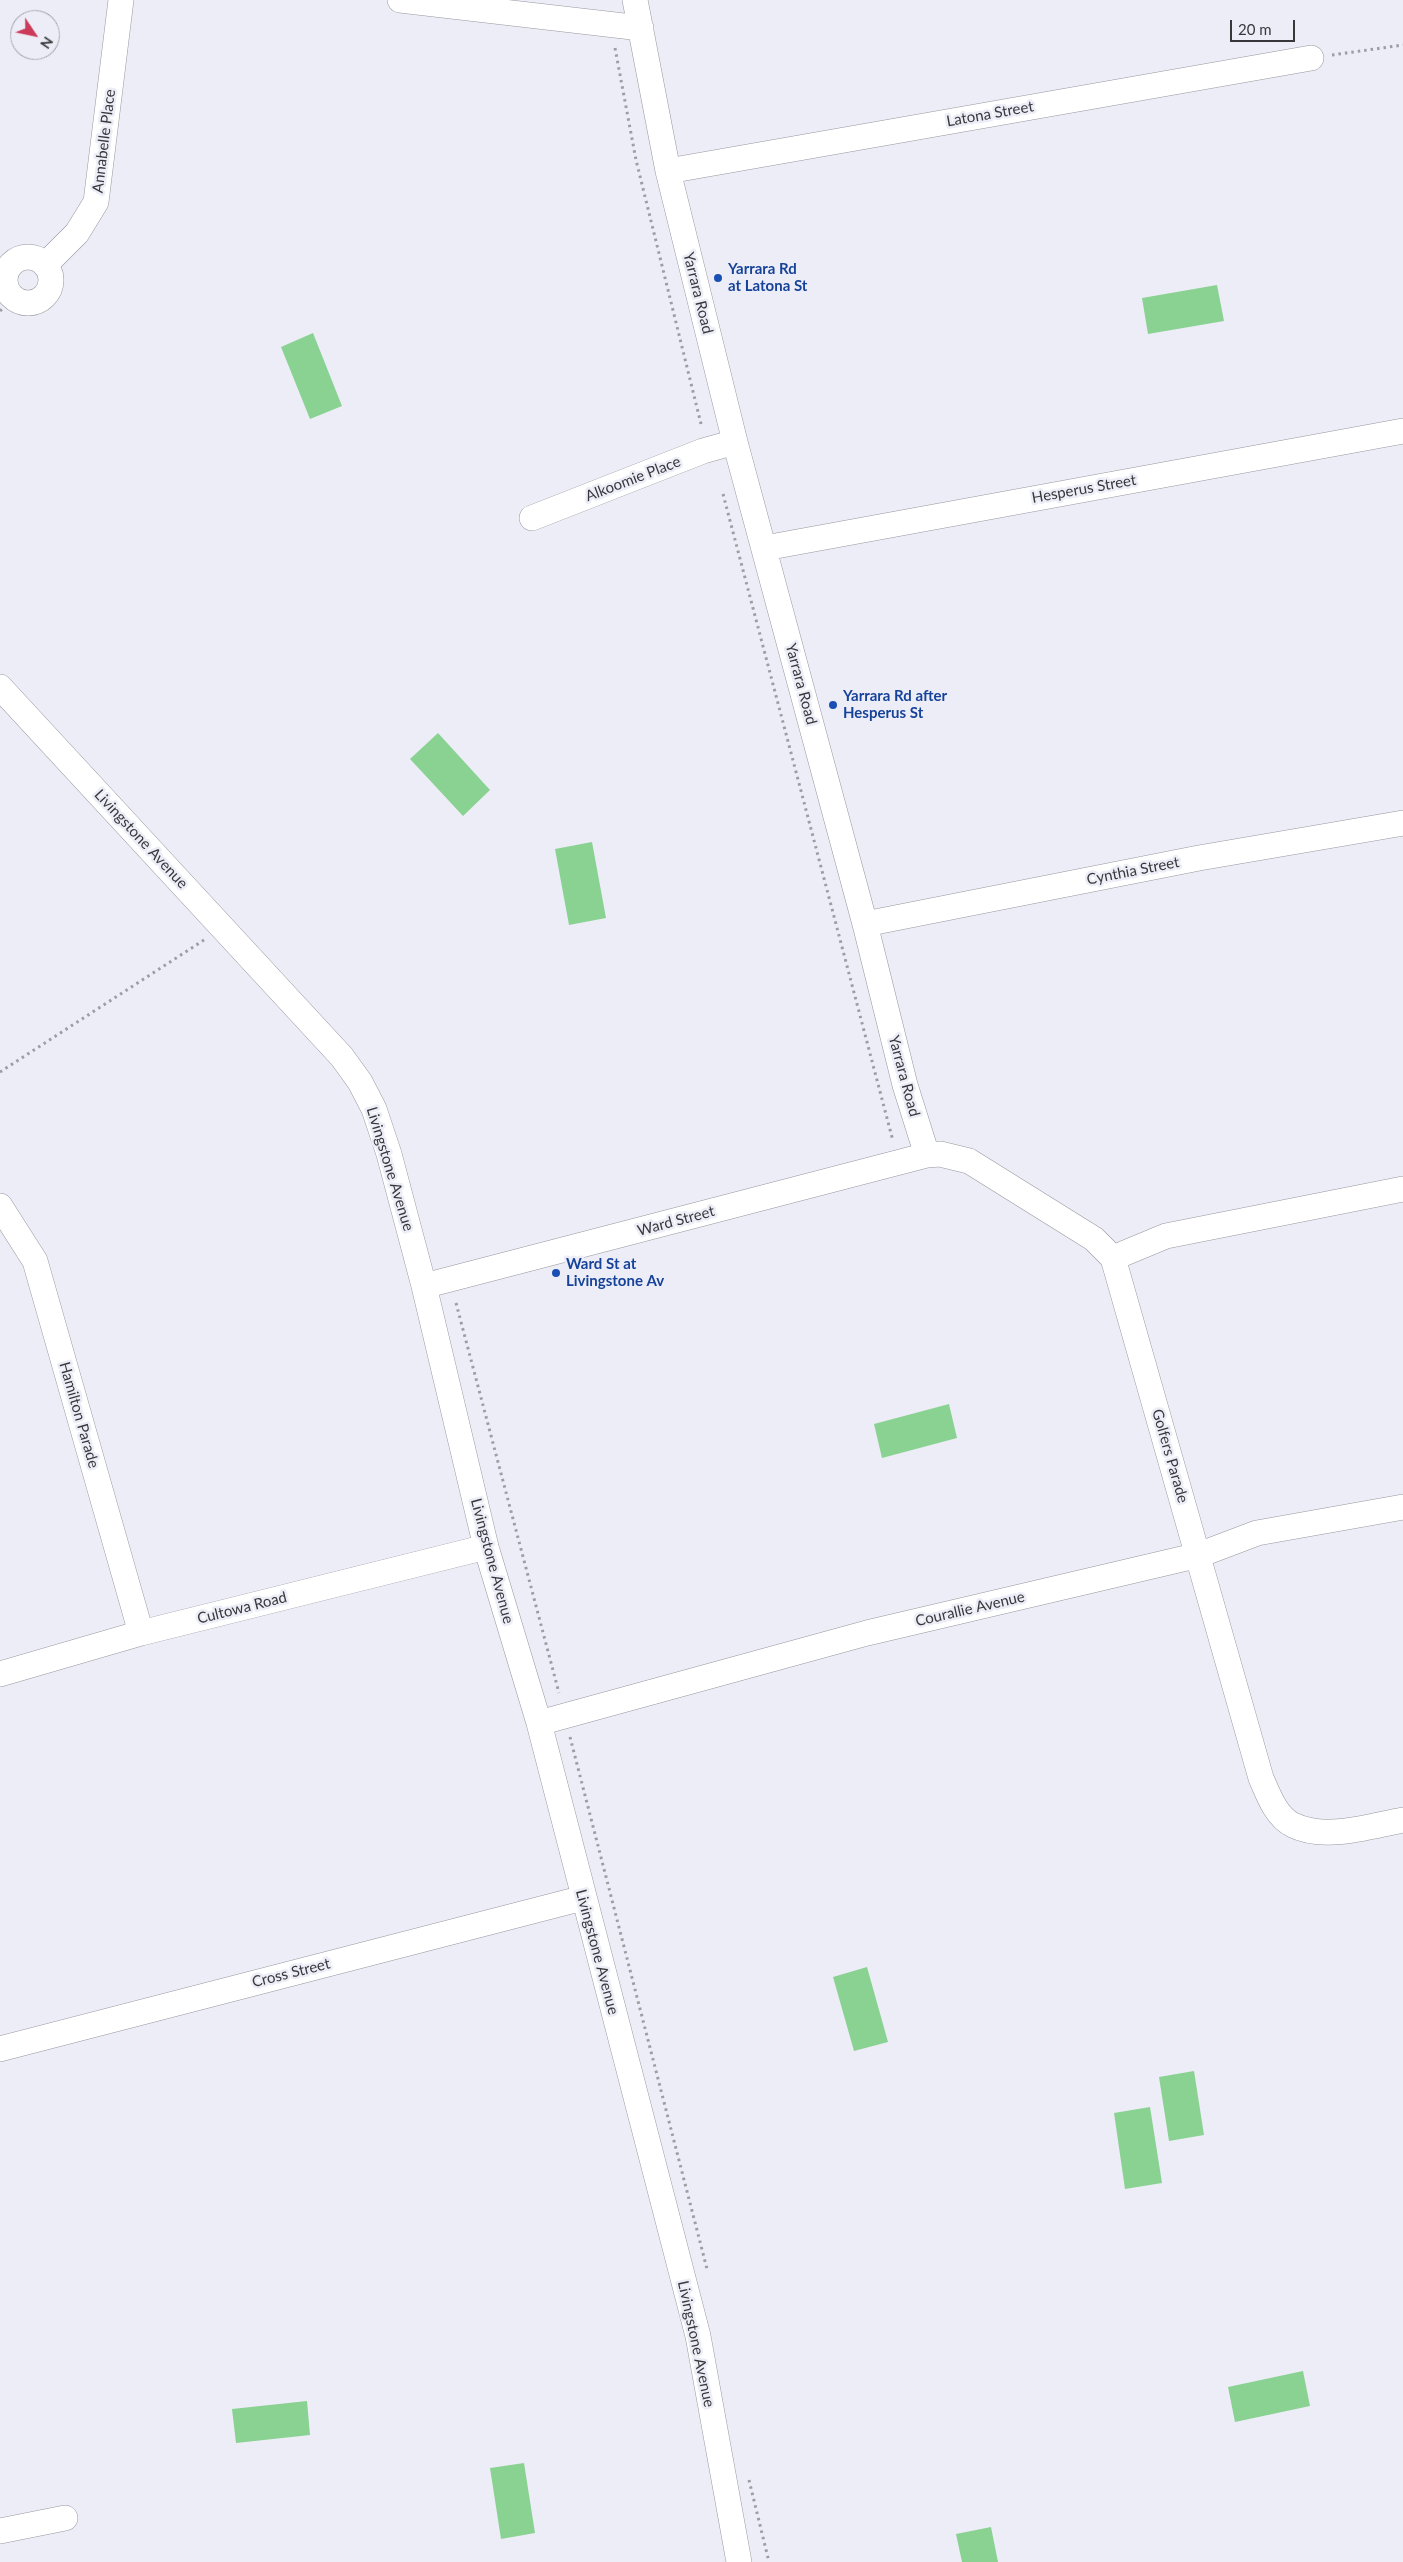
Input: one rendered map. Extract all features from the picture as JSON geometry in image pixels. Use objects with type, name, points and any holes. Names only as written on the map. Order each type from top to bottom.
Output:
[{"type":"street","name":"Annabelle Place","points":[[46,265],[77,233],[96,202],[121,0]]},
{"type":"street","points":[[400,0],[641,28]]},
{"type":"street","name":"Yarrara Road","points":[[635,0],[668,171],[735,442],[865,924],[905,1085],[927,1155]]},
{"type":"street","name":"Latona Street","points":[[668,171],[1311,58]]},
{"type":"street","points":[[26,257],[33,258],[46,265],[51,278],[51,286],[43,298],[28,304],[7,305],[8,293],[5,277],[12,263],[26,257]]},
{"type":"street","name":"Hesperus Street","points":[[765,548],[1403,431]]},
{"type":"street","name":"Alkoomie Place","points":[[532,518],[703,451],[735,442]]},
{"type":"street","name":"Livingstone Avenue","points":[[0,687],[342,1057],[360,1082],[374,1109],[389,1154],[424,1286],[486,1547],[539,1722],[583,1898],[698,2336],[739,2562]]},
{"type":"street","name":"Cynthia Street","points":[[865,924],[1198,858],[1403,823]]},
{"type":"street","points":[[927,1155],[940,1154],[969,1161],[1094,1238],[1113,1258],[1166,1236],[1403,1189]]},
{"type":"street","name":"Ward Street","points":[[424,1286],[927,1155]]},
{"type":"street","name":"Hamilton Parade","points":[[0,1206],[35,1260],[141,1633]]},
{"type":"street","name":"Golfers Parade","points":[[1113,1258],[1262,1778],[1272,1804],[1292,1825],[1323,1833],[1403,1820]]},
{"type":"street","name":"Courallie Avenue","points":[[539,1722],[867,1632],[1199,1555],[1257,1533],[1403,1507]]},
{"type":"street","name":"Cultowa Road","points":[[0,1674],[141,1633],[486,1547]]},
{"type":"street","name":"Cross Street","points":[[0,2049],[583,1898]]},
{"type":"street","points":[[0,2531],[65,2518]]},
{"type":"path","points":[[1311,58],[1403,45]]},
{"type":"path","points":[[615,47],[636,160],[701,424]]},
{"type":"path","points":[[722,493],[893,1143]]},
{"type":"path","points":[[0,1072],[224,928]]},
{"type":"path","points":[[456,1303],[560,1694]]},
{"type":"green space","points":[[1217,285],[1224,321],[1148,334],[1142,298]]},
{"type":"green space","points":[[313,333],[342,406],[310,419],[281,347]]},
{"type":"green space","points":[[438,733],[490,790],[463,816],[410,759]]},
{"type":"green space","points":[[592,842],[606,918],[569,925],[555,849]]},
{"type":"green space","points":[[949,1404],[957,1438],[882,1458],[874,1424]]},
{"type":"green space","points":[[867,1967],[888,2042],[854,2051],[833,1977]]},
{"type":"green space","points":[[1194,2071],[1204,2135],[1169,2141],[1159,2077]]},
{"type":"green space","points":[[1150,2107],[1162,2183],[1125,2189],[1114,2113]]},
{"type":"green space","points":[[1303,2371],[1310,2406],[1235,2422],[1228,2387]]},
{"type":"green space","points":[[307,2401],[310,2435],[236,2443],[232,2409]]},
{"type":"green space","points":[[524,2463],[535,2533],[501,2539],[490,2468]]},
{"type":"green space","points":[[991,2527],[998,2562],[962,2562],[956,2534]]},
{"type":"place","name":"Yarrara Rd at Latona St","points":[[718,278]]},
{"type":"place","name":"Yarrara Rd after Hesperus St","points":[[833,705]]},
{"type":"place","name":"Ward St at Livingstone Av","points":[[556,1273]]}]
